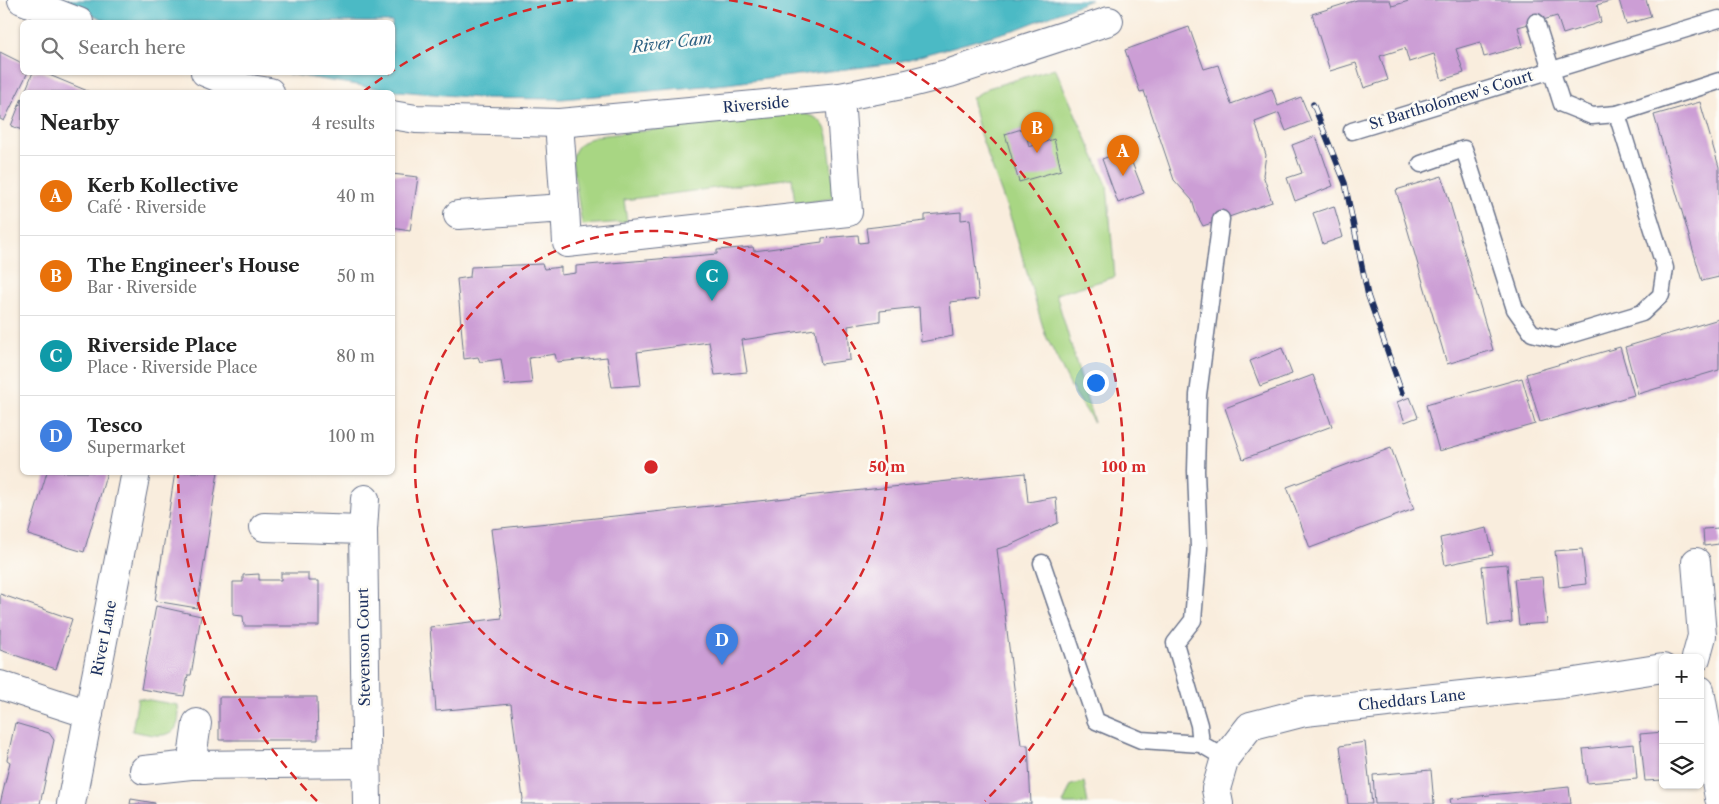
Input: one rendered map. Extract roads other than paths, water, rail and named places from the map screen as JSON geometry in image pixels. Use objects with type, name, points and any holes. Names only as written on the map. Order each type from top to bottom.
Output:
[{"type":"street","points":[[22,0],[74,20]]},
{"type":"street","name":"Riverside","points":[[395,115],[416,119],[558,123],[840,97],[907,84],[950,73],[1109,21]]},
{"type":"street","points":[[212,75],[250,90]]},
{"type":"street","points":[[558,123],[566,242],[848,212],[840,97]]},
{"type":"street","points":[[458,215],[565,208]]},
{"type":"street","name":"River Lane","points":[[71,804],[135,475]]},
{"type":"street","name":"Stevenson Court","points":[[365,499],[363,530],[367,804]]},
{"type":"street","points":[[264,527],[363,530]]},
{"type":"street","points":[[1696,562],[1702,636],[1697,654]]},
{"type":"street","name":"Cheddars Lane","points":[[1219,804],[1216,789],[1225,758],[1250,726],[1305,712],[1562,684],[1659,669]]},
{"type":"street","points":[[0,685],[89,714]]},
{"type":"street","points":[[1702,699],[1719,798]]},
{"type":"street","points":[[192,765],[197,723]]},
{"type":"street","points":[[144,770],[192,765],[366,763]]},
{"type":"lane","name":"St Bartholomew's Court","points":[[1352,131],[1719,19]]},
{"type":"lane","name":"St Bartholomew's Court","points":[[1536,22],[1562,104],[1592,116],[1617,114],[1719,81]]},
{"type":"lane","points":[[1421,164],[1464,150],[1515,309],[1532,333],[1556,339],[1642,314],[1661,295],[1665,268],[1617,114]]},
{"type":"lane","points":[[1201,744],[1199,725],[1175,643],[1193,620],[1199,548],[1196,471],[1198,395],[1221,219]]},
{"type":"lane","points":[[1042,563],[1096,722],[1141,740],[1201,744],[1225,758]]},
{"type":"water","name":"River Cam","points":[[59,0],[1091,0],[1017,29],[895,63],[726,84],[562,99],[479,98],[387,90],[295,75],[395,75],[395,20],[104,20]]},
{"type":"railway","points":[[1313,104],[1345,183],[1368,296],[1402,393]]},
{"type":"place","name":"The Engineer's House","points":[[1037,153]]},
{"type":"place","name":"Kerb Kollective","points":[[1123,176]]},
{"type":"place","name":"Riverside Place","points":[[712,301]]},
{"type":"place","name":"Tesco","points":[[722,665]]}]
